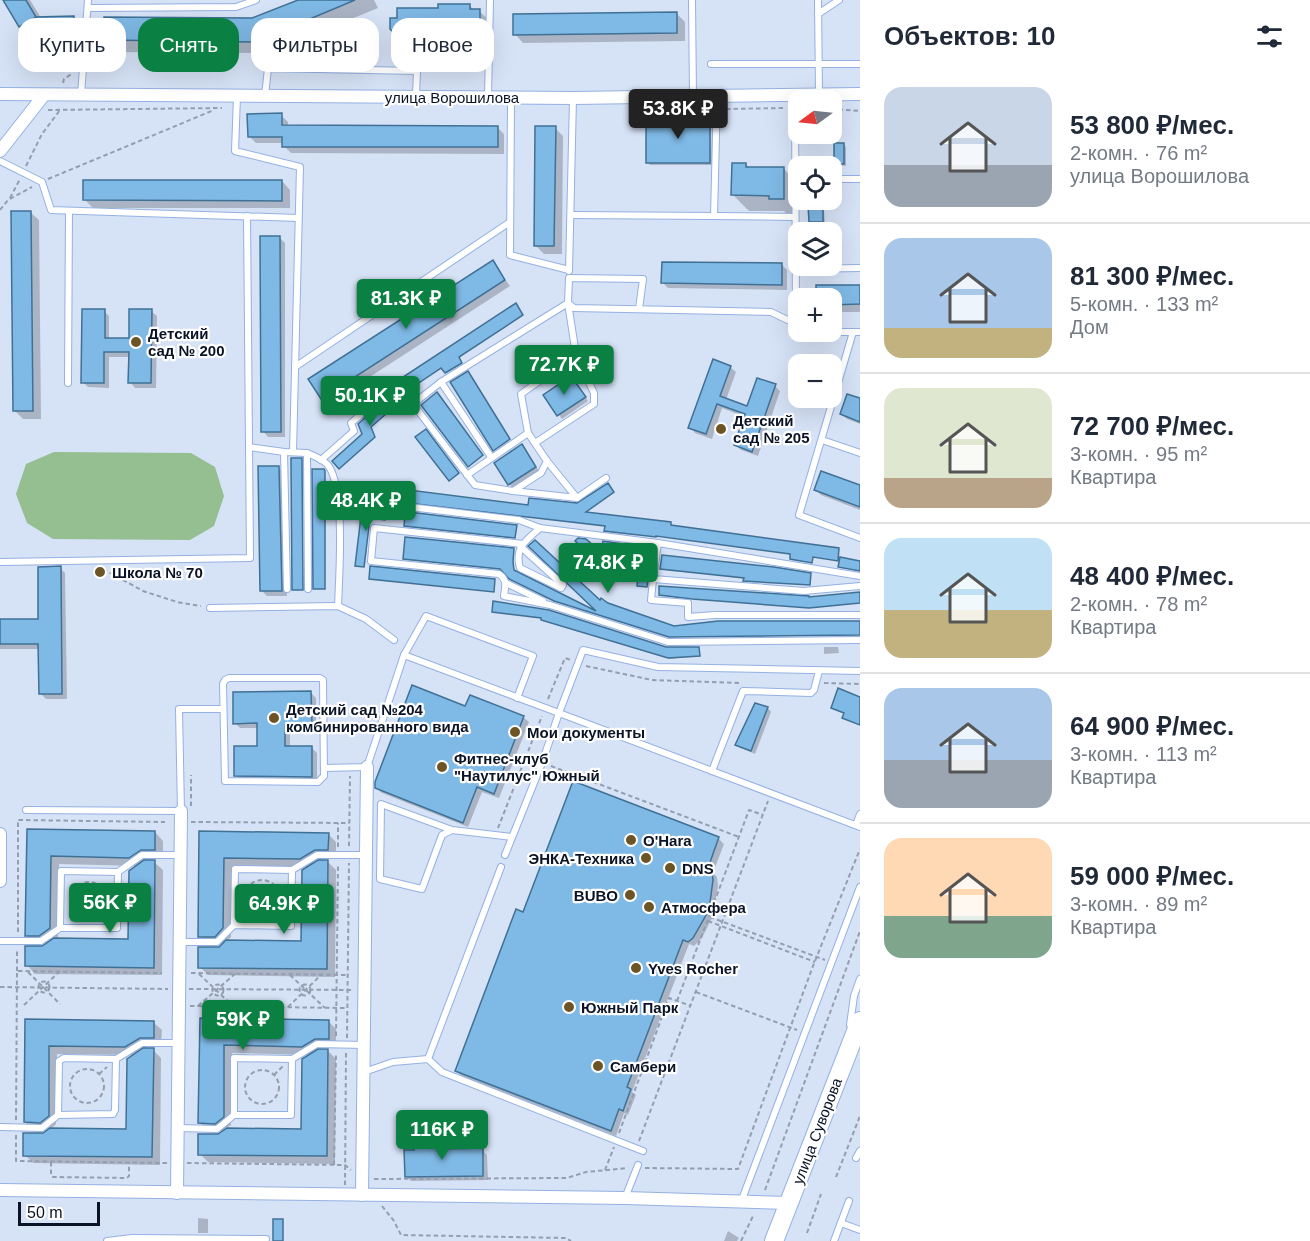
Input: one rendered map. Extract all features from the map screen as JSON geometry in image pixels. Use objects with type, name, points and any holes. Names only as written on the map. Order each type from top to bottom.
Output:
[{"type":"main road","name":"улица Суворова","points":[[774,1241],[860,1021]]},
{"type":"street","name":"улица Ворошилова","points":[[0,94],[488,98],[788,94]]},
{"type":"street","name":"улица Ворошилова","points":[[842,94],[860,94]]},
{"type":"street","points":[[0,151],[44,95]]},
{"type":"street","points":[[367,767],[362,1180],[368,1196]]},
{"type":"street","points":[[177,1192],[181,811]]},
{"type":"street","points":[[0,834],[0,881]]},
{"type":"street","points":[[0,1190],[625,1198],[789,1203]]},
{"type":"lane","points":[[87,18],[88,0]]},
{"type":"lane","points":[[88,8],[236,7],[256,0]]},
{"type":"lane","points":[[488,98],[490,0]]},
{"type":"lane","points":[[692,0],[693,96]]},
{"type":"lane","points":[[818,0],[819,90]]},
{"type":"lane","points":[[818,14],[839,0]]},
{"type":"lane","points":[[711,64],[860,64]]},
{"type":"lane","points":[[265,96],[268,68],[417,71],[416,97]]},
{"type":"lane","points":[[81,96],[83,72]]},
{"type":"lane","points":[[237,95],[235,151],[300,166],[293,452]]},
{"type":"lane","points":[[714,216],[717,96]]},
{"type":"lane","points":[[511,98],[510,255],[569,270]]},
{"type":"lane","points":[[536,444],[594,404],[595,399],[576,355],[568,303],[573,98]]},
{"type":"lane","points":[[0,161],[42,182],[51,210],[298,218]]},
{"type":"lane","points":[[842,179],[860,179]]},
{"type":"lane","points":[[68,383],[69,210]]},
{"type":"lane","points":[[795,210],[795,222]]},
{"type":"lane","points":[[571,215],[795,217]]},
{"type":"lane","points":[[0,562],[250,558],[247,216]]},
{"type":"lane","points":[[295,367],[510,222]]},
{"type":"lane","points":[[842,268],[860,268]]},
{"type":"lane","points":[[568,278],[643,279],[639,309]]},
{"type":"lane","points":[[568,303],[574,308],[771,312],[788,320]]},
{"type":"lane","points":[[568,303],[441,382],[413,404],[475,485],[577,498],[606,478]]},
{"type":"lane","points":[[857,332],[799,515],[860,538]]},
{"type":"lane","points":[[576,355],[521,394],[528,433],[577,498]]},
{"type":"lane","points":[[441,382],[491,457]]},
{"type":"lane","points":[[321,460],[354,430],[351,423],[397,384]]},
{"type":"lane","points":[[467,475],[528,433]]},
{"type":"lane","points":[[822,440],[860,453]]},
{"type":"lane","points":[[249,447],[307,453],[326,463],[331,470],[340,518],[338,606]]},
{"type":"lane","points":[[284,452],[287,590]]},
{"type":"lane","points":[[307,453],[308,590]]},
{"type":"lane","points":[[513,490],[541,473],[547,461]]},
{"type":"lane","points":[[410,507],[519,520],[540,528],[658,543],[860,576]]},
{"type":"lane","points":[[540,528],[521,545],[518,560],[520,568],[561,588],[563,585],[521,545],[374,528],[371,561],[499,574],[504,577],[506,583],[504,596],[550,605],[668,642],[860,640]]},
{"type":"lane","points":[[658,543],[651,600],[688,603],[688,617],[860,615]]},
{"type":"lane","points":[[653,579],[804,591],[860,586]]},
{"type":"lane","points":[[506,583],[550,605]]},
{"type":"lane","points":[[210,608],[338,606],[366,619],[394,640]]},
{"type":"lane","points":[[324,768],[367,767],[404,655],[426,616],[533,656],[517,698]]},
{"type":"lane","points":[[505,855],[542,763],[583,650],[658,667],[860,671]]},
{"type":"lane","points":[[404,655],[858,826],[860,814]]},
{"type":"lane","points":[[712,771],[743,691],[809,693],[814,690],[819,671]]},
{"type":"lane","points":[[229,678],[320,678],[324,683],[324,768],[324,776],[318,782],[225,781],[223,684],[225,680],[229,678]]},
{"type":"lane","points":[[26,810],[181,811],[179,709],[223,709]]},
{"type":"lane","points":[[452,830],[442,835],[422,889],[380,879],[381,804],[452,830],[512,837]]},
{"type":"lane","points":[[60,928],[61,871],[118,872],[142,855],[180,855]]},
{"type":"lane","points":[[234,926],[235,869],[292,870],[317,855],[366,855]]},
{"type":"lane","points":[[428,1059],[501,867]]},
{"type":"lane","points":[[179,942],[217,942],[234,926],[291,926],[292,870]]},
{"type":"lane","points":[[0,941],[41,941],[60,928],[117,928],[118,872]]},
{"type":"lane","points":[[741,1203],[860,887]]},
{"type":"lane","points":[[846,1056],[854,996],[860,979]]},
{"type":"lane","points":[[58,1114],[59,1061],[64,1058],[116,1059],[142,1043],[178,1043]]},
{"type":"lane","points":[[234,1114],[234,1058],[292,1059],[317,1044],[364,1045]]},
{"type":"lane","points":[[0,1128],[42,1128],[58,1114],[111,1115],[115,1113],[116,1059]]},
{"type":"lane","points":[[178,1128],[217,1129],[234,1114],[291,1115],[292,1059]]},
{"type":"lane","points":[[364,1072],[393,1062],[428,1059],[442,1072],[643,1151]]},
{"type":"lane","points":[[856,1158],[860,1151]]},
{"type":"lane","points":[[625,1198],[637,1167]]},
{"type":"lane","points":[[834,1241],[849,1201]]},
{"type":"lane","points":[[841,1223],[860,1230]]},
{"type":"lane","points":[[106,1241],[132,1238],[266,1239]]},
{"type":"path","points":[[62,90],[64,80],[76,72]]},
{"type":"path","points":[[8,200],[42,182],[217,108]]},
{"type":"path","points":[[0,210],[23,173],[42,134],[60,110]]},
{"type":"path","points":[[842,110],[860,111]]},
{"type":"path","points":[[103,569],[143,591],[177,602],[210,608]]},
{"type":"path","points":[[495,835],[565,658],[652,680],[746,683]]},
{"type":"path","points":[[816,684],[831,682],[860,684]]},
{"type":"path","points":[[542,763],[739,837]]},
{"type":"path","points":[[344,1196],[350,768]]},
{"type":"path","points":[[629,1168],[772,793]]},
{"type":"path","points":[[677,1001],[749,810],[763,815]]},
{"type":"path","points":[[17,1004],[18,820],[165,822]]},
{"type":"path","points":[[191,822],[350,823]]},
{"type":"path","points":[[334,1165],[338,823]]},
{"type":"path","points":[[362,1180],[567,1178],[586,1172],[637,1167],[738,1169],[860,849]]},
{"type":"path","points":[[258,880],[274,885],[279,900],[274,910],[259,914],[249,909],[244,898],[248,887],[258,880]]},
{"type":"path","points":[[85,882],[101,886],[106,902],[101,911],[86,916],[76,910],[71,899],[75,888],[85,882]]},
{"type":"path","points":[[710,916],[831,962]]},
{"type":"path","points":[[708,921],[815,962]]},
{"type":"path","points":[[741,1241],[760,1203],[860,931]]},
{"type":"path","points":[[17,971],[162,973]]},
{"type":"path","points":[[27,971],[60,1004]]},
{"type":"path","points":[[24,1005],[59,972]]},
{"type":"path","points":[[190,973],[348,975]]},
{"type":"path","points":[[198,973],[217,996],[221,995],[234,1007]]},
{"type":"path","points":[[198,1006],[236,973]]},
{"type":"path","points":[[289,974],[325,1008]]},
{"type":"path","points":[[288,1007],[322,974]]},
{"type":"path","points":[[40,983],[47,983]]},
{"type":"path","points":[[39,990],[40,983]]},
{"type":"path","points":[[47,983],[49,987],[47,991]]},
{"type":"path","points":[[221,986],[223,990],[221,995]]},
{"type":"path","points":[[302,986],[309,987]]},
{"type":"path","points":[[302,986],[300,991],[302,994]]},
{"type":"path","points":[[309,987],[310,993]]},
{"type":"path","points":[[39,990],[47,991]]},
{"type":"path","points":[[696,992],[805,1033]]},
{"type":"path","points":[[302,994],[306,996],[310,993]]},
{"type":"path","points":[[605,1170],[669,998],[691,1006]]},
{"type":"path","points":[[190,1006],[347,1008]]},
{"type":"path","points":[[89,1069],[99,1074],[104,1083],[99,1099],[83,1103],[74,1098],[69,1087],[77,1071],[89,1069]]},
{"type":"path","points":[[258,1070],[274,1075],[279,1084],[274,1100],[259,1104],[249,1098],[244,1088],[248,1076],[258,1070]]},
{"type":"path","points":[[836,1177],[860,1116]]},
{"type":"path","points":[[51,1162],[53,1177],[127,1178],[129,1163]]},
{"type":"path","points":[[159,1163],[345,1165]]},
{"type":"path","points":[[807,1233],[821,1194]]},
{"type":"path","points":[[368,1196],[394,1221],[401,1235],[566,1238],[571,1241]]},
{"type":"green space","points":[[54,452],[191,453],[215,467],[224,496],[214,526],[190,540],[53,539],[27,523],[16,494],[26,464]]},
{"type":"building","points":[[3,0],[26,0],[36,17],[18,18],[18,25]]},
{"type":"building","points":[[298,0],[355,0],[312,18],[252,18]]},
{"type":"building","points":[[438,4],[470,4],[470,9],[480,9],[480,18],[397,18],[397,8],[438,8]]},
{"type":"building","points":[[677,12],[677,33],[513,35],[513,14]]},
{"type":"building","points":[[74,16],[74,18],[36,18]]},
{"type":"building","points":[[104,17],[252,18],[251,42],[239,42],[239,18],[138,18],[138,40],[126,40],[126,18]]},
{"type":"building","points":[[282,113],[282,125],[498,126],[498,147],[282,147],[282,137],[248,137],[247,114]]},
{"type":"building","points":[[646,117],[710,117],[710,163],[646,163]]},
{"type":"building","points":[[535,126],[556,126],[554,246],[534,246]]},
{"type":"building","points":[[844,143],[844,164],[842,164],[842,156],[834,156],[834,144]]},
{"type":"building","points":[[732,163],[746,163],[746,167],[784,167],[784,199],[769,199],[769,196],[731,195]]},
{"type":"building","points":[[83,180],[282,180],[282,201],[83,200]]},
{"type":"building","points":[[808,210],[823,210],[823,222],[809,222]]},
{"type":"building","points":[[11,211],[31,211],[33,411],[13,411]]},
{"type":"building","points":[[260,236],[280,236],[281,432],[261,432]]},
{"type":"building","points":[[493,260],[505,280],[321,399],[308,379]]},
{"type":"building","points":[[662,262],[782,263],[782,285],[661,283]]},
{"type":"building","points":[[816,285],[860,285],[860,304],[842,305],[842,288],[816,288]]},
{"type":"building","points":[[516,303],[523,315],[459,357],[462,363],[445,373],[441,368],[407,391],[400,379]]},
{"type":"building","points":[[82,309],[105,309],[105,338],[129,338],[129,309],[152,309],[151,383],[128,383],[129,352],[104,352],[104,383],[81,383]]},
{"type":"building","name":"Детский сад № 205","points":[[713,359],[731,366],[720,396],[747,406],[757,378],[776,384],[752,452],[734,445],[745,414],[717,404],[706,434],[688,428]]},
{"type":"building","points":[[468,371],[510,439],[493,451],[450,382]]},
{"type":"building","points":[[571,376],[586,397],[557,416],[543,395]]},
{"type":"building","points":[[402,386],[409,394],[371,427],[375,437],[339,469],[332,461],[362,434],[358,424]]},
{"type":"building","points":[[437,392],[483,455],[468,467],[421,405]]},
{"type":"building","points":[[847,394],[860,398],[860,422],[840,414]]},
{"type":"building","points":[[426,429],[459,473],[449,481],[415,437]]},
{"type":"building","points":[[522,444],[536,467],[508,485],[494,463]]},
{"type":"building","points":[[291,458],[302,458],[303,590],[292,590]]},
{"type":"building","points":[[258,466],[279,466],[282,591],[260,591]]},
{"type":"building","points":[[312,469],[324,469],[325,471],[325,589],[313,589]]},
{"type":"building","points":[[821,471],[860,485],[860,507],[814,490]]},
{"type":"building","points":[[608,483],[614,492],[586,512],[671,522],[671,525],[839,548],[838,561],[813,557],[812,563],[790,559],[790,554],[604,531],[605,526],[407,503],[409,490],[528,505],[529,498],[577,503]]},
{"type":"building","points":[[394,502],[406,503],[405,508],[409,512],[517,525],[515,538],[404,526],[405,515],[393,513]]},
{"type":"building","points":[[362,508],[386,510],[385,520],[370,518],[364,567],[355,566]]},
{"type":"building","points":[[405,537],[514,548],[514,570],[596,611],[528,546],[535,540],[600,600],[601,598],[608,603],[674,626],[718,621],[860,621],[860,635],[669,637],[554,601],[509,579],[500,569],[403,559]]},
{"type":"building","points":[[578,538],[586,539],[601,552],[603,541],[652,548],[647,587],[637,586],[639,567],[599,562],[575,541]]},
{"type":"building","points":[[662,555],[811,573],[810,585],[743,581],[744,578],[660,569]]},
{"type":"building","points":[[840,557],[860,561],[860,571],[838,567]]},
{"type":"building","points":[[61,566],[62,694],[39,694],[38,644],[0,644],[0,619],[38,619],[38,567]]},
{"type":"building","points":[[370,566],[495,579],[494,592],[369,579]]},
{"type":"building","points":[[659,586],[809,597],[860,592],[860,603],[809,608],[692,599],[659,595]]},
{"type":"building","points":[[493,601],[549,610],[666,647],[699,647],[700,656],[668,658],[541,620],[541,618],[492,612]]},
{"type":"building","name":"Фитнес-клуб \"Наутилус\" Южный","points":[[412,685],[465,706],[470,695],[524,716],[494,794],[477,787],[463,823],[375,788],[375,782]]},
{"type":"building","points":[[838,688],[860,697],[860,725],[842,718],[844,713],[831,708]]},
{"type":"building","points":[[311,691],[312,725],[285,725],[285,746],[312,746],[312,777],[234,776],[234,746],[257,746],[257,723],[233,724],[233,692]]},
{"type":"building","points":[[755,703],[768,707],[751,751],[735,745]]},
{"type":"building","name":"Южный Парк","points":[[573,781],[719,837],[708,868],[712,870],[713,880],[709,910],[693,938],[688,942],[683,940],[627,1087],[631,1089],[623,1111],[619,1109],[611,1131],[455,1071],[516,909],[523,912]]},
{"type":"building","points":[[27,829],[155,831],[155,850],[141,850],[129,858],[51,856],[50,928],[39,936],[25,936]]},
{"type":"building","points":[[199,831],[329,833],[328,850],[315,850],[300,859],[224,858],[223,928],[215,937],[198,937]]},
{"type":"building","points":[[144,860],[155,860],[154,968],[25,966],[25,946],[42,946],[54,938],[128,939],[129,871]]},
{"type":"building","points":[[318,860],[328,860],[327,969],[198,968],[198,947],[219,947],[226,940],[301,941],[302,870]]},
{"type":"building","points":[[200,1018],[329,1020],[329,1039],[315,1039],[302,1047],[224,1045],[224,1117],[215,1124],[198,1123]]},
{"type":"building","points":[[25,1019],[154,1021],[154,1038],[140,1038],[125,1047],[49,1046],[49,1116],[40,1123],[24,1122]]},
{"type":"building","points":[[143,1048],[154,1048],[152,1157],[23,1156],[23,1133],[43,1133],[50,1128],[126,1129],[127,1059]]},
{"type":"building","points":[[318,1049],[328,1049],[327,1156],[198,1155],[198,1134],[218,1134],[227,1128],[301,1129],[302,1059]]},
{"type":"building","points":[[414,1141],[438,1141],[438,1149],[483,1148],[483,1176],[405,1177],[404,1150],[414,1150]]},
{"type":"building","points":[[273,1219],[283,1219],[283,1241],[273,1241]]},
{"type":"place","name":"Детский сад № 200","points":[[136,342]]},
{"type":"place","name":"Детский сад № 205","points":[[721,429]]},
{"type":"place","name":"Школа № 70","points":[[100,572]]},
{"type":"place","name":"Детский сад №204 комбинированного вида","points":[[274,718]]},
{"type":"place","name":"Мои документы","points":[[515,732]]},
{"type":"place","name":"Фитнес-клуб \"Наутилус\" Южный","points":[[442,767]]},
{"type":"place","name":"O'Hara","points":[[631,840]]},
{"type":"place","name":"ЭНКА-Техника","points":[[646,858]]},
{"type":"place","name":"DNS","points":[[670,868]]},
{"type":"place","name":"BUBO","points":[[630,895]]},
{"type":"place","name":"Атмосфера","points":[[649,907]]},
{"type":"place","name":"Yves Rocher","points":[[636,968]]},
{"type":"place","name":"Южный Парк","points":[[569,1007]]},
{"type":"place","name":"Самбери","points":[[598,1066]]}]
